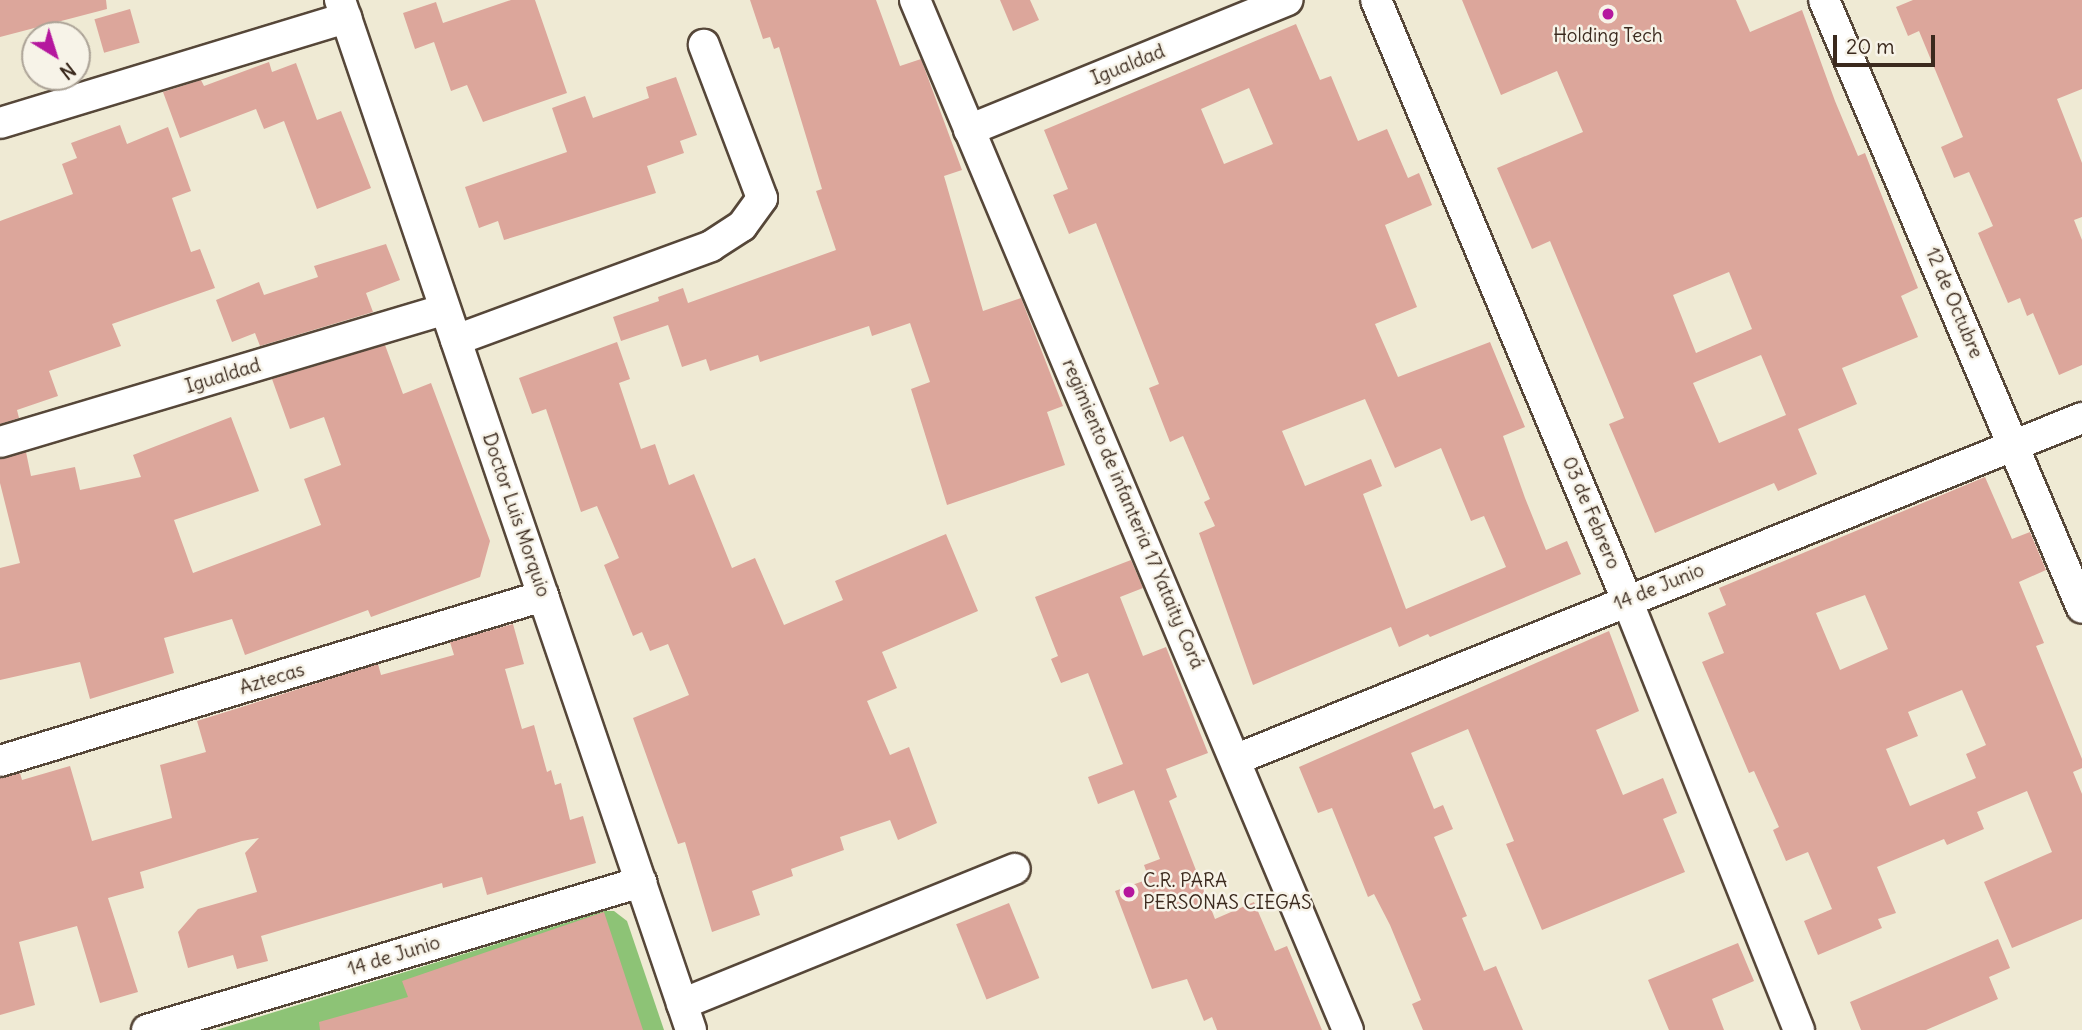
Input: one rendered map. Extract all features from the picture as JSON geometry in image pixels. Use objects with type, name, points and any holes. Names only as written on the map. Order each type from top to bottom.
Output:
[{"type":"street","name":"regimiento de infanteria 17 Yataity Corá","points":[[915,0],[1237,759],[1348,1030]]},
{"type":"street","name":"Igualdad","points":[[969,130],[1287,0]]},
{"type":"street","name":"03 de Febrero","points":[[1376,0],[1628,600],[1799,1030]]},
{"type":"street","name":"12 de Octubre","points":[[1824,0],[2082,607]]},
{"type":"street","points":[[0,124],[343,9]]},
{"type":"street","name":"Doctor Luis Morquio","points":[[343,9],[687,1017]]},
{"type":"street","points":[[456,340],[711,246],[743,226],[762,198],[704,45]]},
{"type":"street","name":"Igualdad","points":[[0,442],[445,309]]},
{"type":"street","name":"14 de Junio","points":[[1237,759],[2082,418]]},
{"type":"street","name":"Aztecas","points":[[0,761],[543,596]]},
{"type":"street","points":[[687,1017],[1015,869]]},
{"type":"street","name":"14 de Junio","points":[[148,1030],[641,883]]},
{"type":"green space","points":[[604,911],[614,911],[627,921],[664,1030],[216,1030]]},
{"type":"building","points":[[0,0],[106,0],[107,9],[61,21],[21,21],[21,32],[0,37]]},
{"type":"building","points":[[511,0],[535,0],[567,93],[483,122],[467,85],[451,91],[434,42],[415,49],[403,13],[436,2],[443,23]]},
{"type":"building","points":[[750,0],[876,0],[900,66],[921,59],[962,170],[944,176],[983,311],[1021,298],[1063,406],[1047,412],[1065,465],[947,505],[911,389],[930,382],[910,323],[872,336],[869,326],[760,362],[758,355],[710,371],[706,359],[682,367],[668,325],[621,341],[613,317],[659,301],[658,297],[683,288],[688,303],[836,250],[816,191],[822,189],[779,47],[774,49],[770,37],[763,39]]},
{"type":"building","points":[[1000,0],[1030,0],[1039,20],[1013,31]]},
{"type":"building","points":[[1462,0],[1736,0],[1750,32],[1802,10],[1835,101],[1858,156],[1865,153],[1918,288],[1901,296],[1918,337],[1842,368],[1857,404],[1798,429],[1817,474],[1778,491],[1774,483],[1655,533],[1609,424],[1624,418],[1550,241],[1532,249],[1497,168],[1583,132],[1557,71],[1501,95]],"holes":[[[1729,272],[1752,329],[1696,353],[1673,295]],[[1761,355],[1786,415],[1719,443],[1693,383]]]},
{"type":"building","points":[[1913,0],[2082,0],[2082,89],[2057,99],[2082,163],[2082,217],[2074,220],[2082,240],[2082,365],[2059,375],[2033,313],[2027,316],[2020,298],[2008,303],[1978,233],[1993,226],[1969,172],[1954,178],[1941,147],[1963,137],[1919,31],[1908,36],[1896,7]]},
{"type":"building","points":[[130,9],[140,43],[104,53],[94,19]]},
{"type":"building","points":[[1296,24],[1320,80],[1331,76],[1358,141],[1387,129],[1408,178],[1419,173],[1432,205],[1385,225],[1417,307],[1375,324],[1398,377],[1490,342],[1525,427],[1503,436],[1525,498],[1546,550],[1567,541],[1581,574],[1430,637],[1428,634],[1399,647],[1391,627],[1253,685],[1199,533],[1215,526],[1204,502],[1210,499],[1183,436],[1170,442],[1149,388],[1159,384],[1096,223],[1069,234],[1053,195],[1068,189],[1044,130]],"holes":[[[1249,88],[1273,144],[1224,164],[1201,109]],[[1365,399],[1395,468],[1441,448],[1471,521],[1484,516],[1506,567],[1406,609],[1363,494],[1382,486],[1371,459],[1305,486],[1282,431]]]},
{"type":"building","points":[[269,62],[272,72],[296,63],[317,120],[341,111],[371,188],[317,209],[284,121],[264,129],[256,109],[180,138],[163,92],[201,80],[204,86]]},
{"type":"building","points":[[676,77],[697,135],[680,141],[684,153],[647,166],[656,193],[504,240],[498,221],[479,228],[465,187],[567,152],[552,108],[585,96],[593,118],[649,98],[646,87]]},
{"type":"building","points":[[120,125],[127,144],[168,127],[191,191],[172,198],[191,252],[200,249],[215,288],[112,324],[121,346],[49,371],[58,396],[17,410],[19,418],[0,424],[0,221],[73,194],[62,164],[77,158],[71,143]]},
{"type":"building","points":[[386,244],[400,280],[366,293],[373,312],[260,346],[255,333],[232,342],[216,300],[259,282],[264,295],[318,277],[314,266]]},
{"type":"building","points":[[617,342],[630,379],[619,383],[641,449],[655,444],[669,485],[694,474],[732,568],[755,558],[784,625],[843,600],[835,581],[946,534],[978,611],[882,652],[897,688],[867,701],[890,755],[909,747],[937,823],[898,840],[890,820],[840,837],[844,850],[791,869],[793,876],[752,891],[760,915],[712,932],[685,842],[678,844],[633,718],[689,695],[668,644],[650,651],[642,632],[633,636],[604,565],[619,558],[597,506],[581,512],[546,409],[532,414],[519,378]]},
{"type":"building","points":[[385,345],[403,394],[431,383],[490,541],[480,577],[371,617],[368,610],[245,655],[232,619],[164,638],[174,673],[90,699],[80,662],[0,680],[0,568],[20,563],[0,483],[0,459],[26,452],[31,476],[75,467],[80,490],[141,477],[133,455],[231,417],[259,491],[174,520],[193,573],[321,525],[304,479],[341,465],[324,417],[290,429],[272,379]]},
{"type":"building","points":[[1985,477],[2012,539],[2030,532],[2046,570],[2019,582],[2044,643],[2036,646],[2082,759],[2082,768],[2073,772],[2082,794],[2082,919],[2012,948],[1984,882],[2052,852],[2027,791],[1977,812],[1984,829],[1947,845],[1944,839],[1877,867],[1896,913],[1878,919],[1882,928],[1818,955],[1804,921],[1832,909],[1808,852],[1786,861],[1773,830],[1779,827],[1754,771],[1749,773],[1702,662],[1724,653],[1708,613],[1726,605],[1719,588]],"holes":[[[1865,595],[1888,649],[1840,670],[1816,613]],[[1962,690],[1986,745],[1966,754],[1976,778],[1910,806],[1886,749],[1918,736],[1908,712]]]},
{"type":"building","points":[[1131,560],[1143,588],[1120,597],[1143,656],[1166,647],[1208,753],[1166,769],[1177,797],[1169,801],[1215,919],[1254,902],[1275,951],[1287,946],[1322,1030],[1217,1030],[1212,1017],[1204,1021],[1187,979],[1152,989],[1115,891],[1149,879],[1144,865],[1160,859],[1134,790],[1098,804],[1088,777],[1123,764],[1088,673],[1061,683],[1051,659],[1058,656],[1035,597]]},
{"type":"building","points":[[513,624],[524,664],[505,669],[522,729],[534,725],[547,772],[551,770],[555,785],[561,783],[570,820],[583,816],[596,863],[487,895],[482,877],[443,888],[442,883],[261,936],[268,961],[237,969],[233,955],[188,968],[178,932],[198,909],[257,892],[245,853],[259,838],[242,841],[140,872],[144,888],[108,898],[138,992],[100,1003],[77,926],[19,942],[35,1005],[0,1015],[0,778],[20,773],[22,780],[70,766],[92,841],[172,818],[160,765],[206,752],[197,721],[378,664],[381,675],[454,655],[450,642]]},
{"type":"building","points":[[1609,631],[1639,711],[1596,730],[1623,795],[1663,778],[1677,813],[1663,819],[1685,872],[1542,930],[1506,844],[1514,841],[1468,729],[1411,753],[1434,809],[1443,805],[1453,829],[1434,837],[1467,916],[1462,918],[1484,971],[1496,966],[1523,1030],[1423,1030],[1412,1004],[1421,1000],[1390,925],[1374,894],[1368,897],[1332,808],[1318,813],[1299,767]]},
{"type":"building","points":[[1009,903],[1039,978],[986,999],[956,924]]},
{"type":"building","points":[[604,912],[643,1030],[320,1030],[319,1022],[408,997],[402,981]]},
{"type":"building","points":[[1998,939],[2010,968],[1989,977],[1998,999],[1926,1030],[1861,1030],[1850,1002]]},
{"type":"building","points":[[1738,943],[1754,981],[1712,999],[1724,1030],[1669,1030],[1648,980]]},
{"type":"place","name":"Holding Tech","points":[[1608,14]]},
{"type":"place","name":"C.R. PARA PERSONAS CIEGAS","points":[[1129,892]]}]
